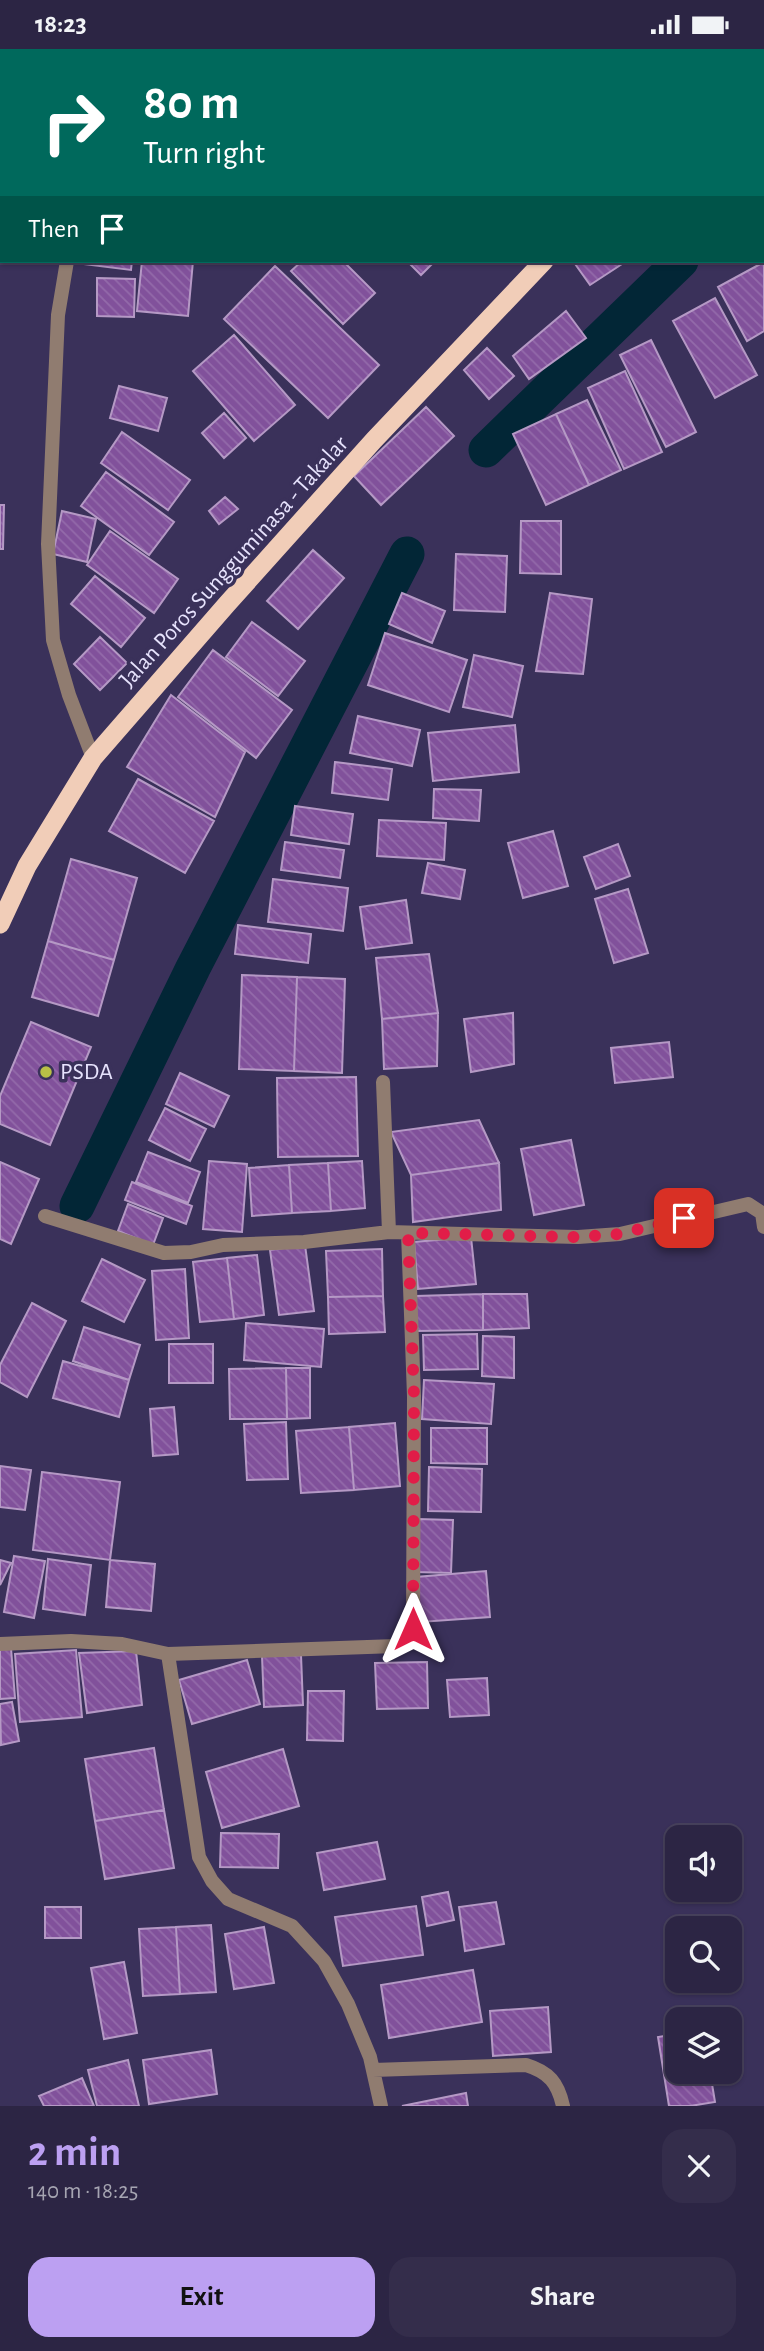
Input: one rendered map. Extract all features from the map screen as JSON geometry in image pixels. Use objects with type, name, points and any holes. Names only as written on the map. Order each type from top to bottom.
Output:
[{"type":"highway","name":"Jalan Poros Sungguminasa - Takalar","points":[[0,924],[27,866],[93,758],[365,450],[542,263]]},
{"type":"street","points":[[66,263],[58,315],[48,558],[53,640],[58,663],[93,758]]},
{"type":"street","points":[[383,1082],[389,1232]]},
{"type":"street","points":[[45,1216],[164,1253],[191,1252],[223,1245],[304,1242],[389,1232],[547,1238],[620,1234],[748,1204],[762,1213],[764,1227]]},
{"type":"street","points":[[0,1644],[71,1641],[122,1644],[168,1654],[396,1646],[409,1638],[413,1629],[414,1396],[408,1233]]},
{"type":"street","points":[[168,1654],[199,1857],[212,1881],[228,1899],[292,1926],[324,1961],[348,2004],[373,2070],[381,2106]]},
{"type":"street","points":[[373,2070],[526,2065],[542,2070],[552,2079],[563,2106]]},
{"type":"building","points":[[83,263],[132,263],[131,270]]},
{"type":"building","points":[[142,263],[193,263],[188,316],[137,311]]},
{"type":"building","points":[[300,263],[345,263],[375,293],[343,324],[291,271]]},
{"type":"building","points":[[409,263],[433,263],[421,275]]},
{"type":"building","points":[[574,263],[621,263],[622,264],[590,285]]},
{"type":"building","points":[[764,263],[764,331],[747,341],[718,287]]},
{"type":"building","points":[[275,266],[379,365],[328,418],[224,319]]},
{"type":"building","points":[[97,278],[135,279],[134,317],[97,316]]},
{"type":"building","points":[[715,298],[757,375],[715,398],[673,321]]},
{"type":"building","points":[[566,311],[586,338],[529,379],[513,356]]},
{"type":"building","points":[[234,335],[295,405],[254,441],[193,371]]},
{"type":"building","points":[[651,340],[696,432],[666,447],[620,355]]},
{"type":"building","points":[[487,348],[514,376],[489,399],[464,370]]},
{"type":"building","points":[[625,371],[662,452],[624,469],[588,388]]},
{"type":"building","points":[[119,386],[167,398],[158,431],[110,418]]},
{"type":"building","points":[[587,400],[621,470],[589,485],[556,414]]},
{"type":"building","points":[[426,407],[454,436],[381,505],[354,476]]},
{"type":"building","points":[[224,413],[246,438],[224,458],[202,433]]},
{"type":"building","points":[[556,414],[589,485],[546,505],[513,434]]},
{"type":"building","points":[[122,432],[190,480],[168,510],[101,463]]},
{"type":"building","points":[[106,472],[174,522],[149,555],[81,506]]},
{"type":"building","points":[[225,497],[238,509],[219,524],[209,511]]},
{"type":"building","points":[[0,505],[4,505],[3,549],[0,549]]},
{"type":"building","points":[[62,511],[96,519],[87,562],[53,554]]},
{"type":"building","points":[[521,521],[561,521],[561,574],[520,573]]},
{"type":"building","points":[[110,531],[178,579],[154,613],[87,565]]},
{"type":"building","points":[[313,550],[344,578],[298,629],[267,601]]},
{"type":"building","points":[[456,554],[507,556],[505,612],[454,610]]},
{"type":"building","points":[[95,576],[145,618],[121,647],[71,604]]},
{"type":"building","points":[[402,593],[445,611],[432,643],[389,624]]},
{"type":"building","points":[[550,593],[592,599],[583,674],[536,671]]},
{"type":"building","points":[[252,622],[305,661],[278,696],[226,657]]},
{"type":"building","points":[[385,633],[467,660],[449,712],[368,685]]},
{"type":"building","points":[[100,637],[127,663],[100,690],[74,664]]},
{"type":"building","points":[[213,650],[292,710],[256,758],[178,697]]},
{"type":"building","points":[[474,655],[523,666],[512,717],[463,707]]},
{"type":"building","points":[[171,695],[245,752],[215,817],[127,767]]},
{"type":"building","points":[[358,716],[420,730],[412,766],[350,753]]},
{"type":"building","points":[[515,725],[519,772],[433,781],[428,733]]},
{"type":"building","points":[[335,762],[392,769],[388,800],[332,793]]},
{"type":"building","points":[[138,779],[214,821],[185,873],[109,831]]},
{"type":"building","points":[[434,789],[481,790],[479,821],[433,818]]},
{"type":"building","points":[[295,806],[353,814],[349,844],[291,835]]},
{"type":"building","points":[[379,820],[446,823],[444,860],[377,856]]},
{"type":"building","points":[[553,831],[568,886],[523,898],[508,843]]},
{"type":"building","points":[[285,842],[344,850],[340,878],[281,870]]},
{"type":"building","points":[[618,844],[630,876],[596,889],[584,857]]},
{"type":"building","points":[[71,859],[137,878],[114,960],[48,941]]},
{"type":"building","points":[[428,863],[465,870],[460,899],[422,893]]},
{"type":"building","points":[[273,879],[348,888],[343,931],[268,922]]},
{"type":"building","points":[[628,889],[648,953],[614,963],[595,899]]},
{"type":"building","points":[[406,900],[412,943],[366,949],[360,907]]},
{"type":"building","points":[[238,925],[311,934],[308,963],[235,954]]},
{"type":"building","points":[[48,941],[114,960],[98,1016],[32,997]]},
{"type":"building","points":[[429,954],[438,1013],[382,1019],[376,958]]},
{"type":"building","points":[[242,975],[297,977],[294,1071],[239,1069]]},
{"type":"building","points":[[297,977],[345,979],[342,1073],[294,1071]]},
{"type":"building","points":[[438,1013],[437,1066],[384,1069],[382,1019]]},
{"type":"building","points":[[513,1013],[514,1064],[471,1072],[464,1019]]},
{"type":"building","name":"PSDA","points":[[31,1022],[91,1047],[50,1145],[0,1124],[0,1096]]},
{"type":"building","points":[[669,1042],[673,1077],[615,1083],[611,1048]]},
{"type":"building","points":[[180,1073],[229,1096],[214,1127],[166,1104]]},
{"type":"building","points":[[356,1077],[358,1156],[278,1157],[277,1078]]},
{"type":"building","points":[[165,1108],[206,1129],[190,1161],[149,1140]]},
{"type":"building","points":[[479,1120],[499,1163],[411,1175],[391,1132]]},
{"type":"building","points":[[571,1140],[584,1205],[534,1215],[521,1149]]},
{"type":"building","points":[[148,1152],[200,1172],[188,1203],[136,1182]]},
{"type":"building","points":[[209,1161],[247,1164],[242,1232],[203,1229]]},
{"type":"building","points":[[362,1161],[365,1208],[331,1211],[328,1163]]},
{"type":"building","points":[[0,1162],[39,1179],[11,1244],[0,1239]]},
{"type":"building","points":[[328,1163],[331,1211],[292,1213],[289,1165]]},
{"type":"building","points":[[499,1163],[501,1210],[413,1222],[411,1175]]},
{"type":"building","points":[[289,1165],[292,1213],[252,1216],[249,1168]]},
{"type":"building","points":[[132,1182],[192,1206],[186,1224],[125,1200]]},
{"type":"building","points":[[128,1204],[163,1218],[153,1245],[118,1231]]},
{"type":"building","points":[[471,1237],[476,1284],[418,1289],[414,1242]]},
{"type":"building","points":[[305,1245],[314,1311],[279,1315],[270,1250]]},
{"type":"building","points":[[382,1249],[383,1296],[328,1297],[326,1251]]},
{"type":"building","points":[[257,1255],[264,1315],[234,1319],[227,1258]]},
{"type":"building","points":[[227,1258],[234,1319],[200,1322],[193,1262]]},
{"type":"building","points":[[102,1259],[145,1280],[124,1322],[82,1301]]},
{"type":"building","points":[[185,1269],[189,1338],[156,1340],[152,1271]]},
{"type":"building","points":[[483,1294],[483,1330],[416,1331],[416,1296]]},
{"type":"building","points":[[483,1294],[527,1294],[529,1328],[483,1330]]},
{"type":"building","points":[[383,1296],[385,1332],[329,1334],[328,1297]]},
{"type":"building","points":[[32,1303],[66,1321],[27,1397],[0,1382],[0,1365]]},
{"type":"building","points":[[246,1323],[324,1329],[321,1367],[244,1360]]},
{"type":"building","points":[[84,1327],[140,1345],[129,1380],[73,1361]]},
{"type":"building","points":[[477,1334],[478,1369],[424,1370],[423,1335]]},
{"type":"building","points":[[483,1336],[514,1337],[514,1378],[482,1376]]},
{"type":"building","points":[[169,1344],[213,1344],[213,1383],[169,1383]]},
{"type":"building","points":[[63,1361],[129,1380],[119,1417],[53,1398]]},
{"type":"building","points":[[286,1368],[287,1419],[230,1419],[229,1369]]},
{"type":"building","points":[[286,1368],[310,1368],[310,1418],[287,1419]]},
{"type":"building","points":[[424,1380],[494,1384],[491,1424],[422,1419]]},
{"type":"building","points":[[174,1407],[178,1454],[153,1456],[150,1409]]},
{"type":"building","points":[[286,1422],[288,1479],[247,1480],[244,1424]]},
{"type":"building","points":[[395,1423],[400,1486],[354,1490],[349,1427]]},
{"type":"building","points":[[349,1427],[354,1490],[301,1493],[296,1431]]},
{"type":"building","points":[[431,1428],[487,1428],[487,1464],[431,1463]]},
{"type":"building","points":[[0,1466],[31,1470],[25,1510],[0,1507]]},
{"type":"building","points":[[429,1467],[482,1469],[481,1512],[428,1511]]},
{"type":"building","points":[[42,1472],[120,1482],[110,1560],[33,1550]]},
{"type":"building","points":[[417,1519],[453,1520],[451,1573],[416,1572]]},
{"type":"building","points":[[14,1556],[45,1561],[34,1618],[4,1612]]},
{"type":"building","points":[[48,1559],[91,1565],[85,1615],[43,1609]]},
{"type":"building","points":[[0,1560],[11,1563],[0,1585]]},
{"type":"building","points":[[110,1560],[155,1564],[151,1611],[106,1607]]},
{"type":"building","points":[[486,1571],[490,1617],[420,1622],[416,1577]]},
{"type":"building","points":[[11,1648],[15,1698],[0,1699],[0,1649]]},
{"type":"building","points":[[76,1650],[82,1717],[20,1722],[15,1654]]},
{"type":"building","points":[[136,1651],[142,1705],[87,1713],[79,1653]]},
{"type":"building","points":[[301,1655],[303,1705],[264,1707],[262,1656]]},
{"type":"building","points":[[247,1660],[260,1704],[192,1724],[179,1680]]},
{"type":"building","points":[[427,1662],[428,1708],[377,1709],[375,1663]]},
{"type":"building","points":[[487,1678],[489,1715],[450,1717],[447,1680]]},
{"type":"building","points":[[308,1691],[344,1691],[343,1741],[307,1740]]},
{"type":"building","points":[[12,1702],[19,1741],[1,1745],[0,1704]]},
{"type":"building","points":[[154,1748],[164,1810],[95,1821],[85,1759]]},
{"type":"building","points":[[283,1749],[299,1806],[222,1828],[206,1772]]},
{"type":"building","points":[[164,1810],[174,1868],[105,1879],[95,1821]]},
{"type":"building","points":[[221,1833],[279,1834],[278,1868],[220,1867]]},
{"type":"building","points":[[377,1842],[385,1879],[324,1890],[317,1853]]},
{"type":"building","points":[[448,1892],[454,1920],[427,1926],[422,1897]]},
{"type":"building","points":[[496,1902],[504,1944],[465,1951],[459,1907]]},
{"type":"building","points":[[416,1906],[423,1955],[343,1966],[335,1917]]},
{"type":"building","points":[[45,1907],[81,1907],[81,1938],[45,1938]]},
{"type":"building","points":[[211,1925],[216,1992],[180,1994],[176,1927]]},
{"type":"building","points":[[176,1927],[180,1994],[143,1996],[139,1929]]},
{"type":"building","points":[[264,1927],[274,1983],[234,1989],[225,1934]]},
{"type":"building","points":[[124,1962],[137,2033],[104,2039],[91,1968]]},
{"type":"building","points":[[473,1970],[482,2022],[389,2038],[381,1985]]},
{"type":"building","points":[[548,2007],[551,2052],[493,2056],[490,2011]]},
{"type":"building","points":[[665,2036],[665,2081],[658,2037]]},
{"type":"building","points":[[211,2050],[217,2094],[149,2104],[143,2060]]},
{"type":"building","points":[[128,2060],[139,2106],[97,2106],[88,2070]]},
{"type":"building","points":[[82,2078],[94,2106],[44,2106],[39,2096]]},
{"type":"building","points":[[665,2084],[712,2084],[715,2102],[669,2106]]},
{"type":"building","points":[[466,2093],[468,2106],[402,2106]]},
{"type":"waterway","points":[[486,450],[679,263]]},
{"type":"waterway","points":[[77,1206],[193,968],[407,554]]},
{"type":"place","name":"PSDA","points":[[46,1072]]},
{"type":"route","points":[[413,1629],[414,1396],[408,1233],[578,1237],[620,1234],[684,1218]]}]
